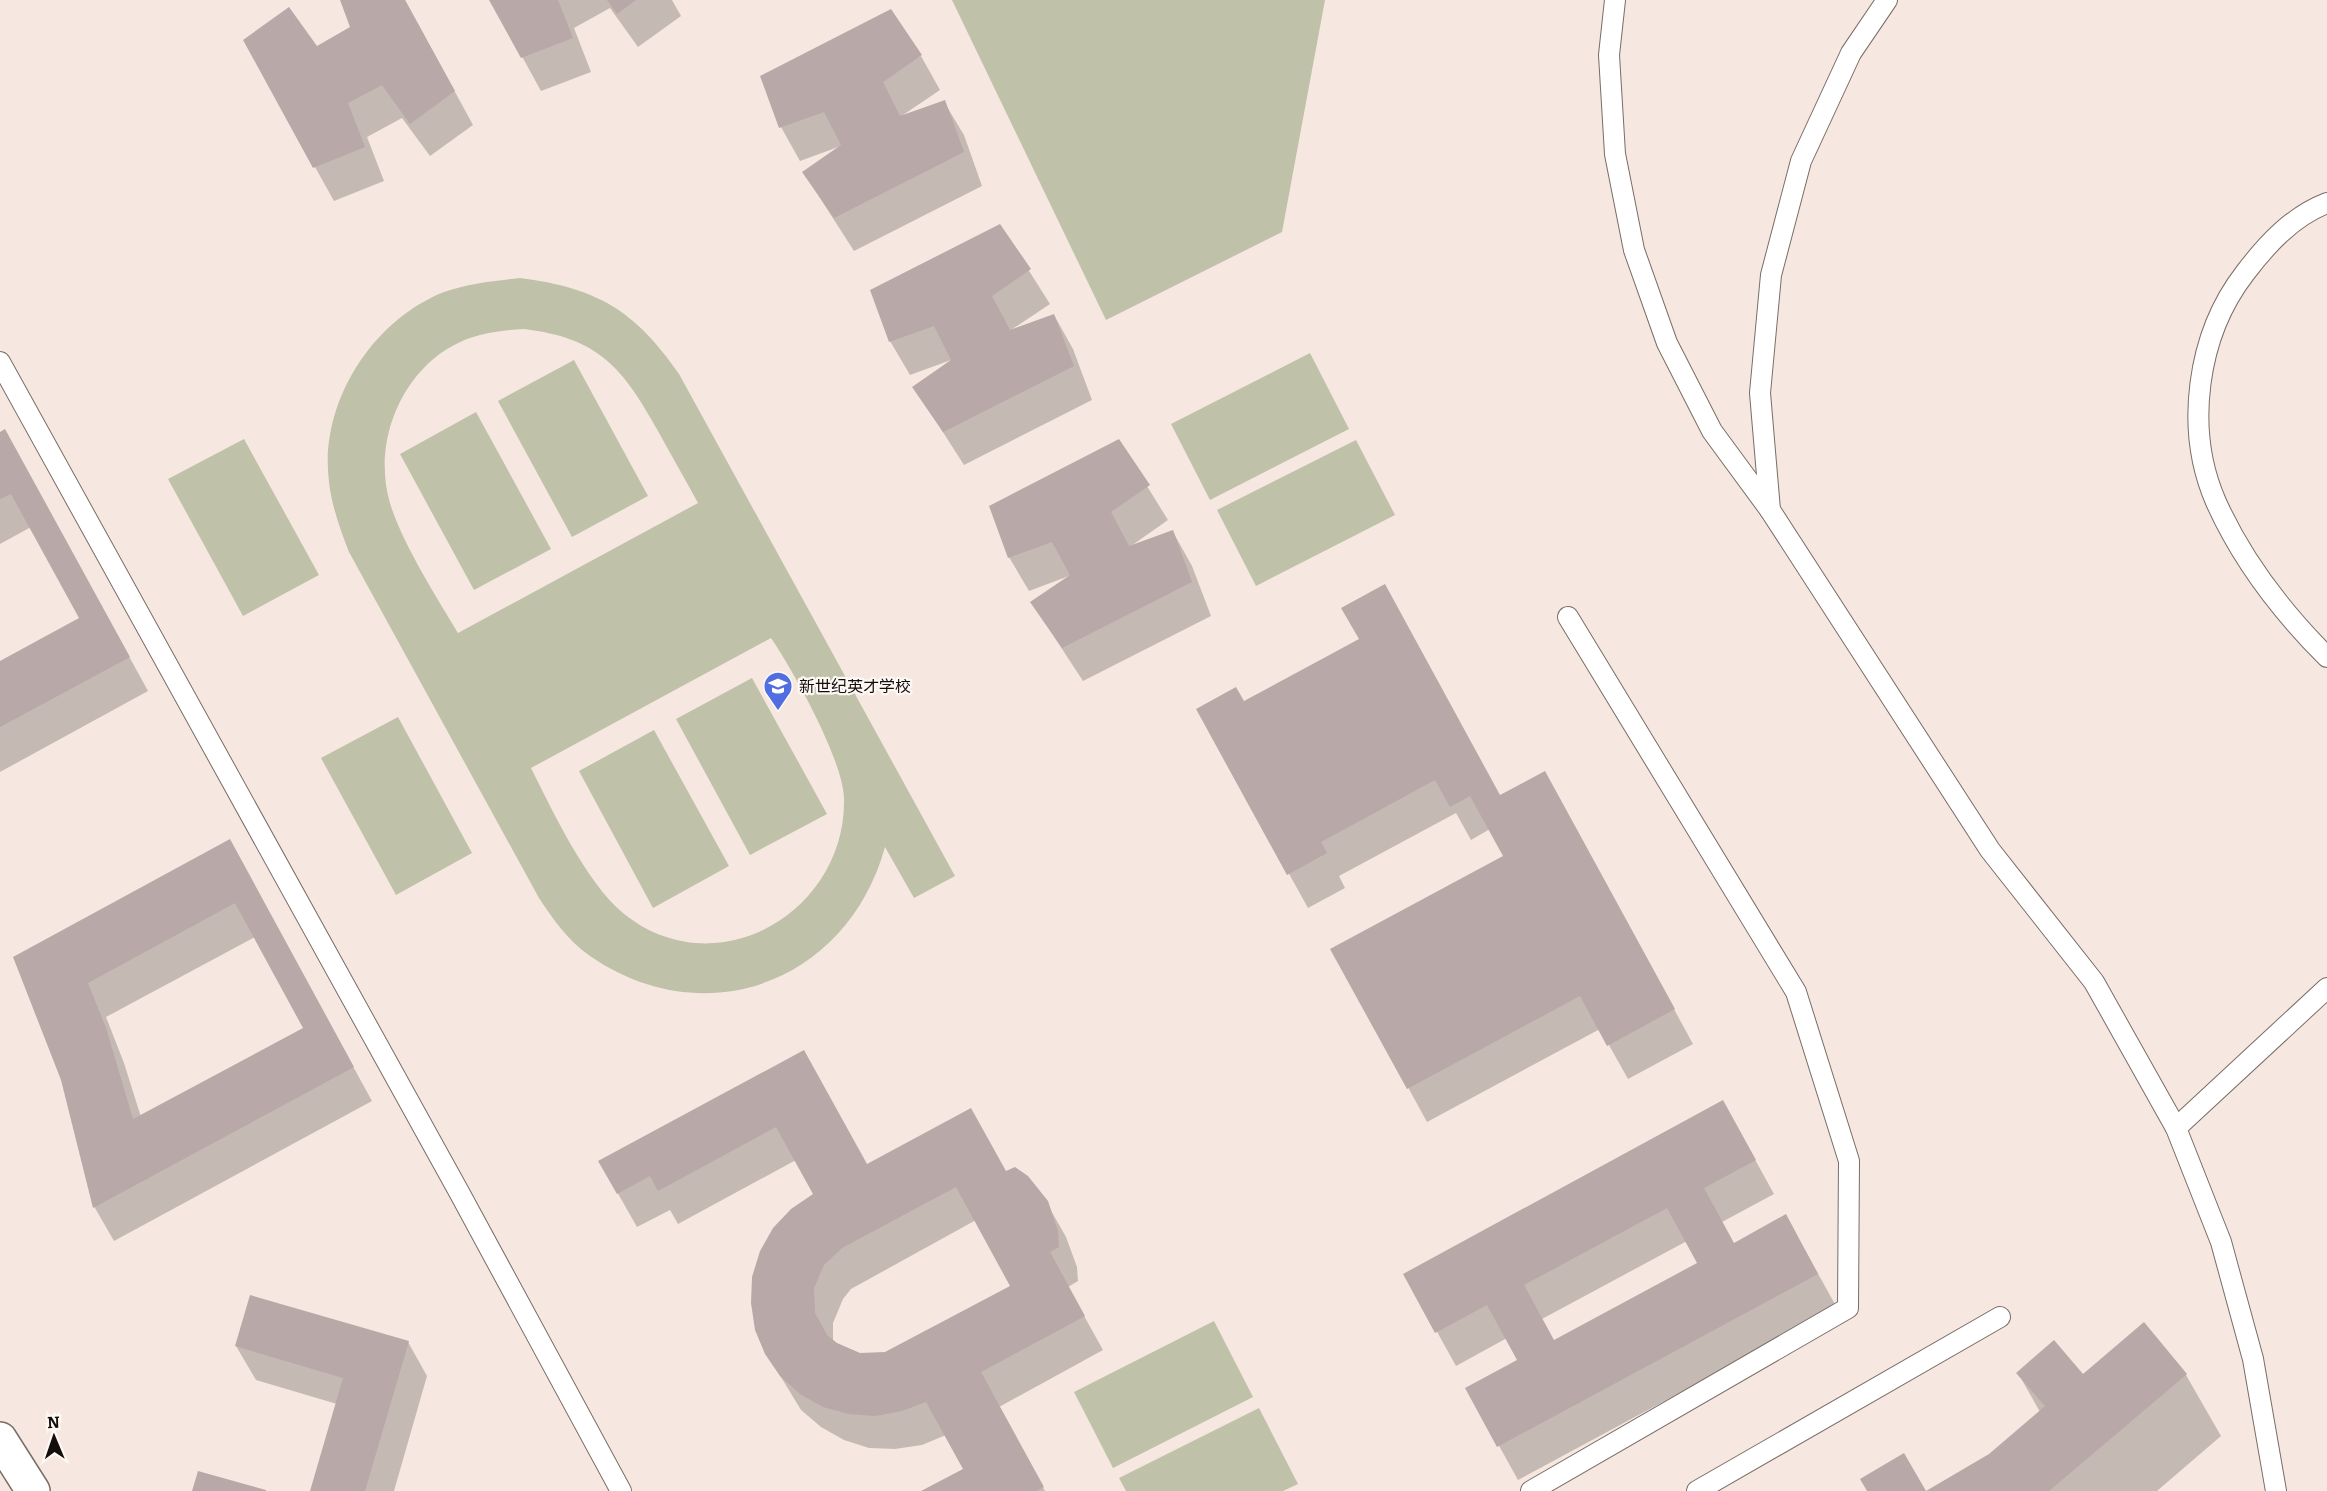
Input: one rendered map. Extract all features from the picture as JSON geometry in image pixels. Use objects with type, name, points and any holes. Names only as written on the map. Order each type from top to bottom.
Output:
[{"type":"street","points":[[0,1439],[33,1491]]},
{"type":"lane","points":[[1615,0],[1610,55],[1615,154],[1634,250],[1672,353],[1712,430],[1770,510],[1990,850],[2094,982],[2176,1128],[2221,1242],[2253,1359],[2276,1491]]},
{"type":"lane","points":[[1770,510],[1760,393],[1771,275],[1801,161],[1851,53],[1887,0]]},
{"type":"lane","points":[[2327,203],[2308,210],[2266,246],[2232,289],[2209,339],[2199,394],[2201,448],[2215,501],[2242,550],[2272,595],[2327,657]]},
{"type":"lane","points":[[0,363],[459,1192],[621,1491]]},
{"type":"lane","points":[[1531,1491],[1848,1308],[1849,1161],[1796,992],[1568,617]]},
{"type":"lane","points":[[2176,1128],[2327,988]]},
{"type":"lane","points":[[1697,1491],[2000,1317]]},
{"type":"green space","points":[[952,0],[1325,0],[1282,232],[1106,320]]},
{"type":"green space","points":[[520,278],[547,282],[593,296],[630,318],[663,352],[679,374],[955,876],[914,898],[885,847],[866,893],[840,932],[806,961],[767,982],[725,992],[680,992],[634,980],[590,956],[568,937],[539,898],[349,552],[342,535],[330,491],[328,453],[332,423],[355,369],[373,344],[394,323],[418,305],[453,289]],"holes":[[[524,329],[550,333],[572,340],[590,349],[620,373],[645,409],[698,503],[458,633],[430,587],[395,518],[385,478],[385,453],[390,429],[398,405],[411,383],[427,364],[447,349],[477,336]],[[771,638],[804,693],[835,761],[844,798],[839,839],[824,875],[800,905],[770,927],[735,940],[697,943],[659,935],[623,913],[609,900],[571,845],[531,768]]]},
{"type":"green space","points":[[1310,353],[1349,429],[1210,500],[1171,424]]},
{"type":"green space","points":[[574,360],[648,496],[572,537],[498,401]]},
{"type":"green space","points":[[476,412],[551,549],[474,590],[400,454]]},
{"type":"green space","points":[[244,439],[319,575],[243,616],[168,479]]},
{"type":"green space","points":[[1356,440],[1395,515],[1256,586],[1217,510]]},
{"type":"green space","points":[[752,678],[827,814],[750,855],[676,719]]},
{"type":"green space","points":[[398,717],[472,853],[396,895],[321,758]]},
{"type":"green space","points":[[654,730],[729,866],[653,908],[579,771]]},
{"type":"green space","points":[[1214,1321],[1253,1397],[1113,1468],[1074,1392]]},
{"type":"green space","points":[[1259,1408],[1298,1484],[1283,1491],[1126,1491],[1119,1478]]},
{"type":"building","points":[[340,0],[405,0],[455,91],[410,124],[382,85],[348,103],[365,147],[313,168],[243,40],[289,7],[317,46],[350,27]]},
{"type":"building","points":[[489,0],[558,0],[573,38],[521,58]]},
{"type":"building","points":[[607,0],[636,0],[617,14]]},
{"type":"building","points":[[891,9],[922,55],[883,82],[900,116],[945,100],[964,152],[834,218],[802,172],[841,145],[824,112],[779,128],[760,76]]},
{"type":"building","points":[[1000,224],[1031,269],[992,296],[1010,330],[1054,314],[1074,366],[943,432],[912,387],[951,360],[934,326],[889,342],[870,290]]},
{"type":"building","points":[[5,429],[130,657],[0,727],[0,661],[79,618],[11,494],[0,499],[0,432]]},
{"type":"building","points":[[1119,439],[1150,485],[1111,512],[1129,546],[1173,530],[1192,582],[1062,648],[1030,602],[1070,575],[1052,542],[1008,558],[989,506]]},
{"type":"building","points":[[1385,584],[1500,795],[1545,771],[1675,1009],[1607,1046],[1580,996],[1407,1089],[1330,949],[1503,856],[1470,796],[1450,807],[1435,780],[1321,842],[1327,853],[1287,875],[1196,709],[1236,687],[1244,701],[1359,639],[1341,608]]},
{"type":"building","points":[[230,839],[354,1067],[93,1208],[61,1080],[13,957]],"holes":[[[235,903],[303,1028],[133,1119],[106,1028],[88,983]]]},
{"type":"building","points":[[804,1050],[867,1164],[971,1108],[1006,1171],[1015,1167],[1028,1176],[1048,1201],[1058,1231],[1059,1247],[1050,1252],[1085,1316],[981,1372],[1044,1487],[1036,1491],[921,1491],[963,1469],[926,1402],[902,1411],[875,1416],[849,1414],[823,1407],[800,1394],[780,1376],[765,1354],[755,1330],[751,1303],[752,1277],[760,1251],[773,1228],[791,1209],[813,1194],[776,1127],[658,1191],[650,1176],[617,1194],[598,1161]],"holes":[[[956,1187],[1010,1286],[885,1352],[860,1353],[837,1343],[827,1335],[815,1313],[814,1288],[824,1265],[842,1248]]]},
{"type":"building","points":[[1723,1100],[1756,1160],[1704,1188],[1734,1243],[1786,1214],[1818,1274],[1497,1447],[1465,1388],[1517,1360],[1487,1305],[1435,1333],[1403,1274]],"holes":[[[1667,1208],[1697,1263],[1554,1340],[1524,1285]]]},
{"type":"building","points":[[250,1295],[409,1341],[365,1491],[310,1491],[343,1378],[235,1346]]},
{"type":"building","points":[[2144,1322],[2187,1374],[2049,1491],[1926,1491],[1989,1454],[2045,1406],[2016,1373],[2054,1340],[2083,1374]]},
{"type":"building","points":[[1904,1453],[1926,1491],[1867,1491],[1860,1479]]},
{"type":"building","points":[[198,1471],[266,1490],[266,1491],[192,1491]]},
{"type":"place","name":"新世纪英才学校","points":[[778,712]]}]
